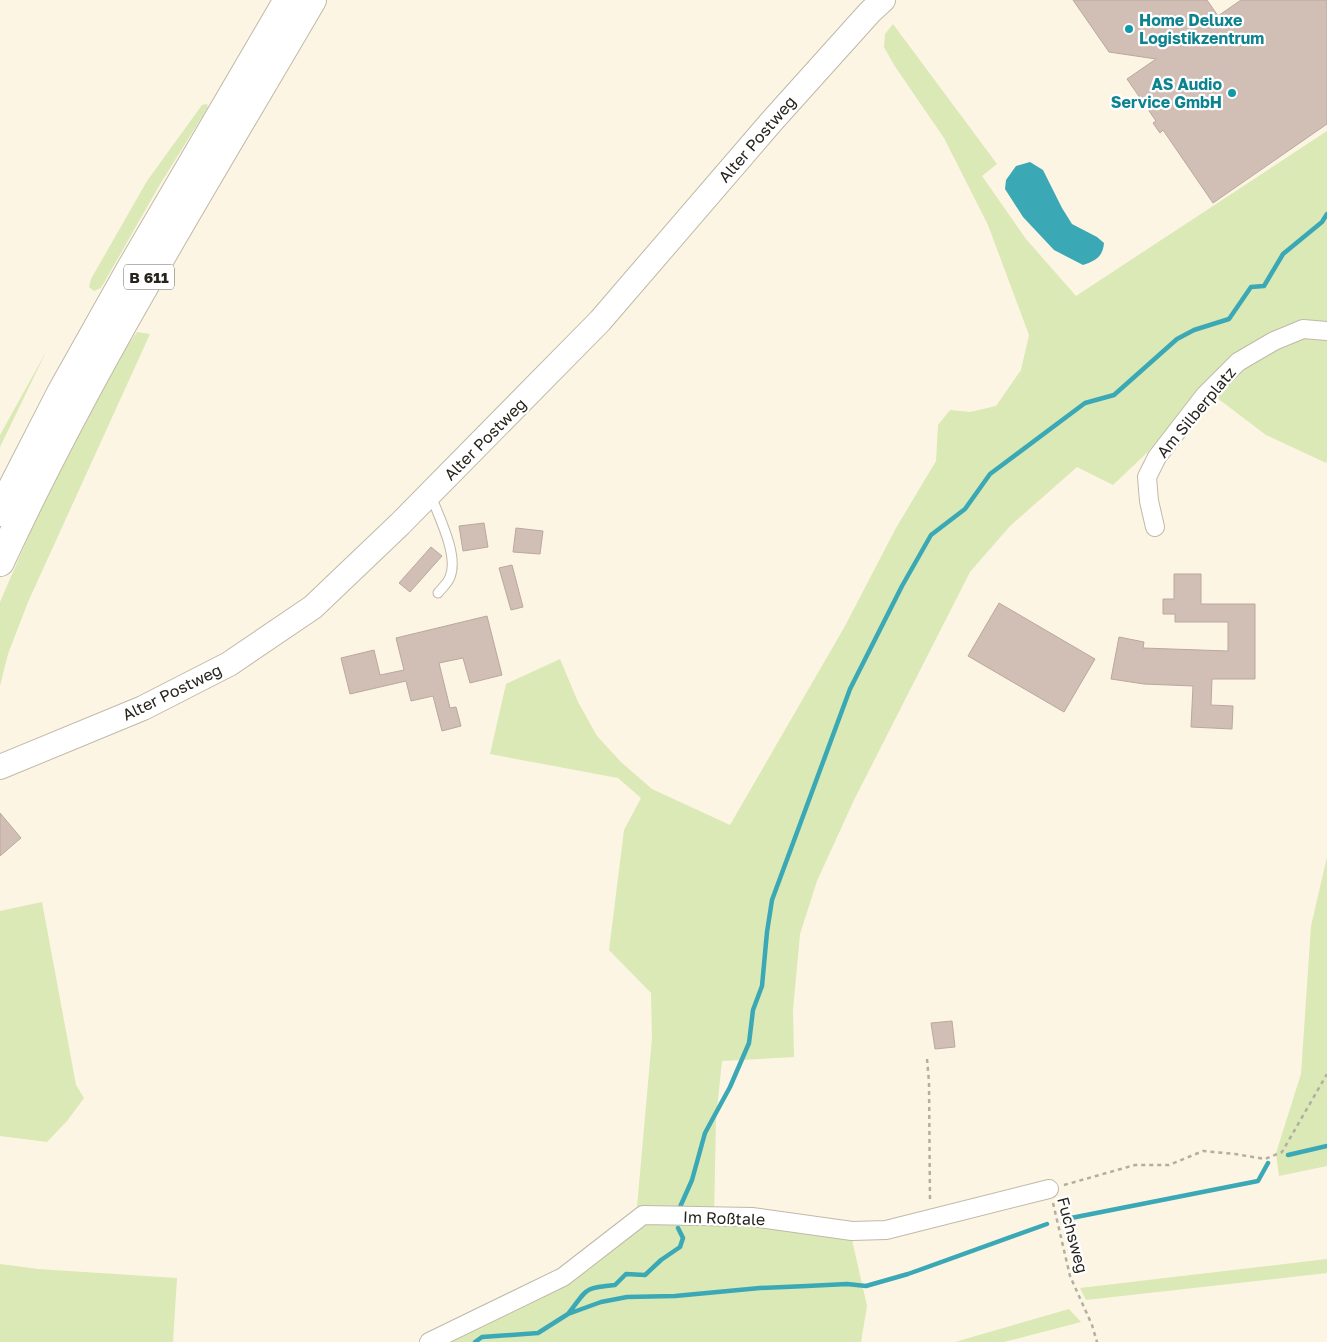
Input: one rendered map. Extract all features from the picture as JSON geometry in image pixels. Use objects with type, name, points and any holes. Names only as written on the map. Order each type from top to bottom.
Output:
[{"type":"highway","name":"B 611","points":[[0,512],[62,391],[130,270],[288,0]]},
{"type":"highway","name":"B 611","points":[[0,562],[23,512],[81,400],[152,273],[312,0]]},
{"type":"street","name":"Alter Postweg","points":[[0,767],[143,708],[229,664],[313,607],[430,494],[600,321],[772,120],[883,0]]},
{"type":"street","name":"Am Silberplatz","points":[[1155,526],[1149,501],[1147,477],[1157,457],[1205,396],[1238,362],[1274,341],[1303,329],[1327,331]]},
{"type":"street","name":"Im Roßtale","points":[[429,1342],[563,1277],[643,1215],[752,1217],[852,1231],[886,1230],[1049,1189]]},
{"type":"lane","points":[[430,494],[447,538],[453,564],[450,578],[438,593]]},
{"type":"path","points":[[927,1059],[929,1082],[930,1220]]},
{"type":"path","points":[[1049,1189],[1135,1165],[1169,1165],[1203,1152],[1235,1154],[1265,1159],[1282,1152],[1327,1074]]},
{"type":"path","name":"Fuchsweg","points":[[1049,1189],[1070,1276],[1092,1325],[1097,1342]]},
{"type":"green space","points":[[893,24],[997,164],[982,176],[1026,239],[1076,296],[1327,131],[1327,461],[1326,463],[1266,435],[1204,388],[1152,448],[1113,485],[1077,467],[1010,526],[970,572],[854,800],[817,881],[800,934],[793,1010],[794,1057],[722,1061],[716,1119],[714,1216],[850,1231],[867,1306],[861,1342],[438,1342],[563,1275],[636,1218],[652,1038],[651,993],[609,950],[624,830],[641,798],[618,778],[490,754],[506,684],[560,659],[578,702],[597,736],[621,762],[652,789],[730,825],[845,626],[896,528],[936,461],[938,425],[950,410],[970,412],[996,406],[1021,370],[1029,335],[988,225],[944,138],[894,65],[884,47],[885,34]]},
{"type":"green space","points":[[207,104],[208,107],[159,186],[101,288],[94,291],[89,287],[91,279],[147,181],[202,105]]},
{"type":"green space","points":[[137,332],[150,334],[28,602],[8,654],[0,686],[0,602],[40,510],[123,352]]},
{"type":"green space","points":[[47,350],[0,447],[0,435]]},
{"type":"green space","points":[[1327,857],[1327,1166],[1279,1176],[1276,1153],[1301,1074],[1311,926]]},
{"type":"green space","points":[[42,902],[76,1085],[84,1098],[67,1121],[47,1142],[0,1136],[0,911]]},
{"type":"green space","points":[[1327,1259],[1327,1273],[1086,1300],[1080,1288]]},
{"type":"green space","points":[[0,1264],[38,1269],[177,1278],[173,1342],[0,1342]]},
{"type":"green space","points":[[1069,1309],[1081,1322],[1004,1342],[955,1342]]},
{"type":"water","points":[[1030,162],[1043,170],[1072,224],[1097,237],[1104,243],[1102,252],[1095,260],[1083,265],[1054,250],[1023,217],[1005,189],[1006,180],[1016,166]]},
{"type":"building","name":"AS Audio Service GmbH","points":[[1073,0],[1207,0],[1218,16],[1241,0],[1327,0],[1327,124],[1213,203],[1163,130],[1160,133],[1153,123],[1156,121],[1127,79],[1156,59],[1109,52]]},
{"type":"building","points":[[484,523],[488,547],[463,551],[459,526]]},
{"type":"building","points":[[516,528],[543,531],[540,554],[513,552]]},
{"type":"building","points":[[431,547],[442,556],[410,592],[399,583]]},
{"type":"building","points":[[512,565],[523,607],[511,610],[499,568]]},
{"type":"building","points":[[1174,574],[1201,574],[1201,604],[1255,604],[1255,679],[1212,679],[1211,705],[1233,706],[1232,729],[1191,727],[1193,686],[1144,684],[1111,679],[1119,637],[1144,642],[1143,648],[1228,651],[1228,622],[1175,622],[1175,614],[1163,614],[1163,599],[1174,599]]},
{"type":"building","points":[[999,603],[1095,659],[1064,712],[968,656]]},
{"type":"building","points":[[487,616],[502,675],[470,683],[463,658],[439,663],[450,708],[456,707],[461,726],[442,731],[433,696],[411,701],[406,681],[350,694],[341,658],[374,650],[380,675],[404,670],[396,638]]},
{"type":"building","points":[[0,813],[21,838],[0,856]]},
{"type":"building","points":[[952,1021],[955,1047],[935,1049],[931,1023]]},
{"type":"waterway","points":[[680,1207],[692,1180],[705,1133],[730,1087],[749,1043],[753,1010],[762,986],[772,900],[850,689],[902,586],[931,535],[965,509],[990,474],[1085,403],[1114,395],[1177,339],[1194,330],[1229,319],[1251,287],[1264,286],[1283,254],[1322,222],[1327,214]]},
{"type":"waterway","points":[[1288,1155],[1327,1146]]},
{"type":"waterway","points":[[1066,1219],[1258,1181],[1268,1163]]},
{"type":"waterway","points":[[475,1342],[482,1337],[538,1333],[568,1314],[601,1302],[627,1297],[675,1296],[760,1288],[847,1284],[866,1286],[908,1274],[1047,1224]]},
{"type":"waterway","points":[[568,1314],[587,1291],[597,1287],[615,1285],[626,1274],[645,1275],[661,1260],[680,1247],[683,1238],[678,1228]]},
{"type":"place","name":"Home Deluxe Logistikzentrum","points":[[1129,29]]},
{"type":"place","name":"AS Audio Service GmbH","points":[[1232,93]]}]
